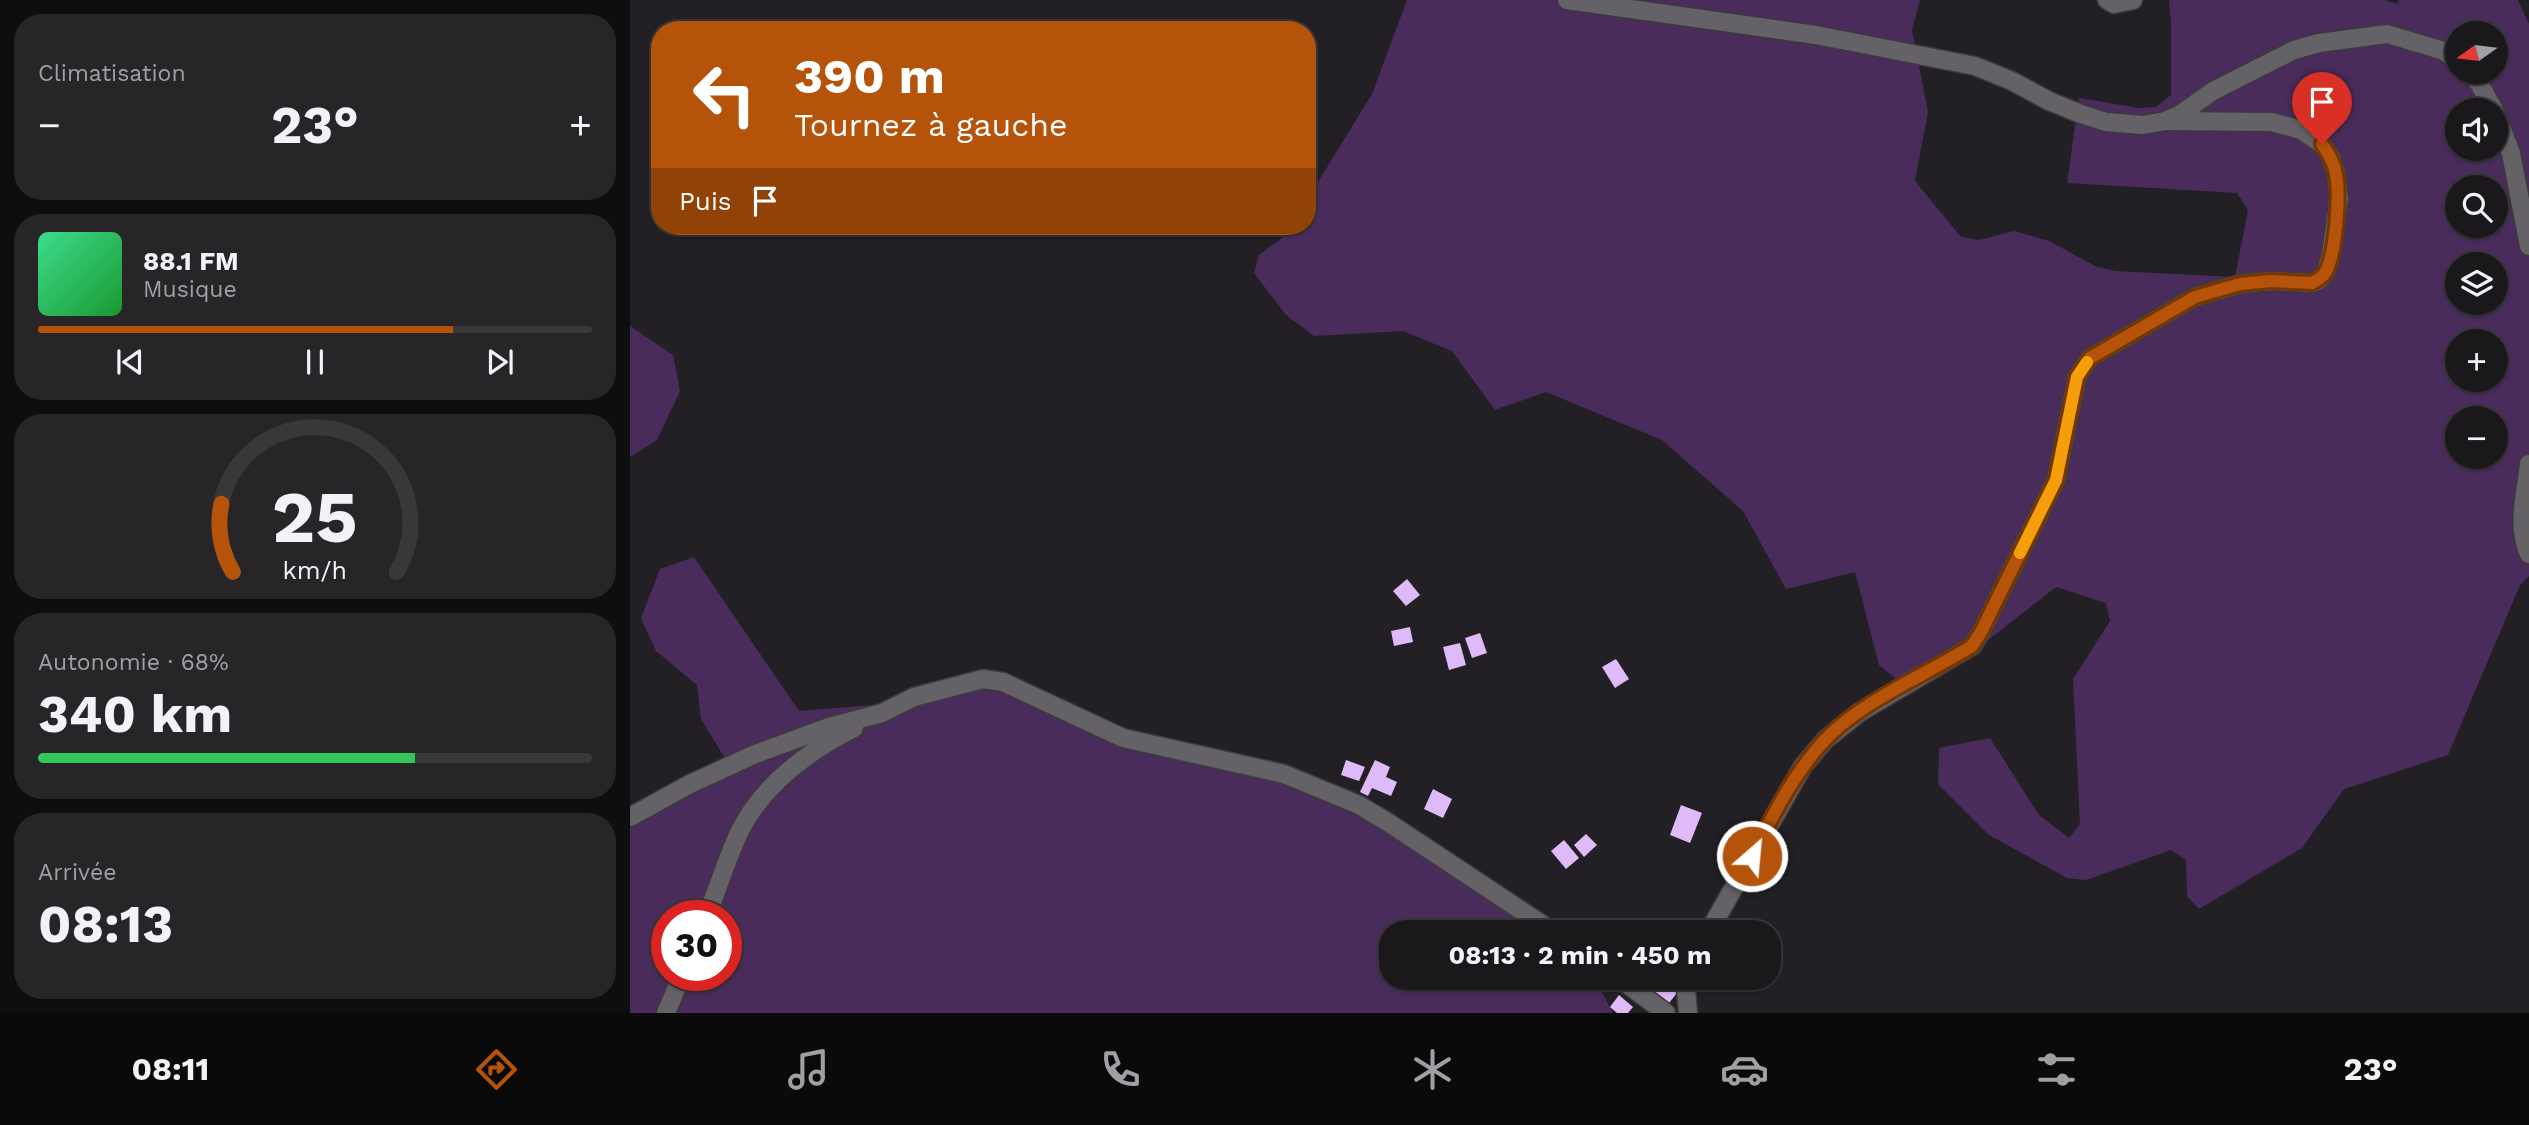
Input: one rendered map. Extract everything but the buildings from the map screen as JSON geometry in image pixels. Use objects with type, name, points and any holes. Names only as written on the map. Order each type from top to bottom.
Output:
[{"type":"street","points":[[1567,0],[1816,35],[1975,66],[2012,81],[2049,101],[2106,122],[2143,125],[2165,121],[2273,122],[2301,130],[2322,144],[2334,165],[2339,198],[2326,272],[2312,283],[2271,281],[2240,284],[2195,297],[2090,358],[2077,377],[2056,480],[1972,646],[1860,712],[1825,740],[1803,766],[1715,920]]},
{"type":"street","points":[[2107,0],[2114,4],[2133,0]]},
{"type":"street","points":[[2165,121],[2243,75],[2294,50],[2319,43],[2387,34],[2445,52]]},
{"type":"street","points":[[2508,145],[2529,246]]},
{"type":"street","points":[[2529,464],[2522,519],[2523,535],[2529,554]]},
{"type":"street","points":[[713,900],[738,833],[759,800],[792,766],[828,741],[914,697],[983,679],[1003,682],[1123,738],[1284,774],[1359,805],[1535,920]]},
{"type":"street","points":[[630,817],[690,784],[752,755],[829,727],[882,713]]},
{"type":"street","points":[[1635,990],[1666,1013]]},
{"type":"street","points":[[1686,990],[1688,1013]]},
{"type":"street","points":[[666,1013],[675,991]]},
{"type":"shaded area","points":[[1407,0],[1920,0],[1912,30],[1928,112],[1915,181],[1961,237],[1979,240],[2014,231],[2049,241],[2097,267],[2115,271],[2235,277],[2248,210],[2237,193],[2067,183],[2079,98],[2139,108],[2156,107],[2171,95],[2169,0],[2385,0],[2397,4],[2399,0],[2518,0],[2529,24],[2529,576],[2520,585],[2448,755],[2344,789],[2302,848],[2199,909],[2187,896],[2186,860],[2171,850],[2086,880],[2067,878],[1989,835],[1938,784],[1939,748],[1990,738],[2039,815],[2069,838],[2080,824],[2073,679],[2110,621],[2106,603],[2056,587],[1941,677],[1907,688],[1879,665],[1855,572],[1786,589],[1743,511],[1662,440],[1546,392],[1495,410],[1452,351],[1403,331],[1314,336],[1286,315],[1254,273],[1259,255],[1286,235],[1316,235],[1316,185],[1372,94]]},
{"type":"shaded area","points":[[630,326],[673,355],[680,391],[657,440],[630,457]]},
{"type":"shaded area","points":[[694,557],[799,711],[886,704],[983,679],[1123,738],[1284,774],[1359,805],[1535,920],[1379,920],[1379,990],[1601,990],[1613,1013],[630,1013],[630,817],[729,765],[701,719],[697,685],[656,651],[641,618],[660,569]]},
{"type":"slow traffic","points":[[2020,553],[2056,480],[2077,377],[2087,362]]},
{"type":"route","points":[[1752,856],[1803,766],[1825,740],[1860,712],[1972,646],[2056,480],[2077,377],[2090,358],[2195,297],[2240,284],[2271,281],[2312,283],[2326,272],[2339,198],[2336,173],[2322,144]]}]
